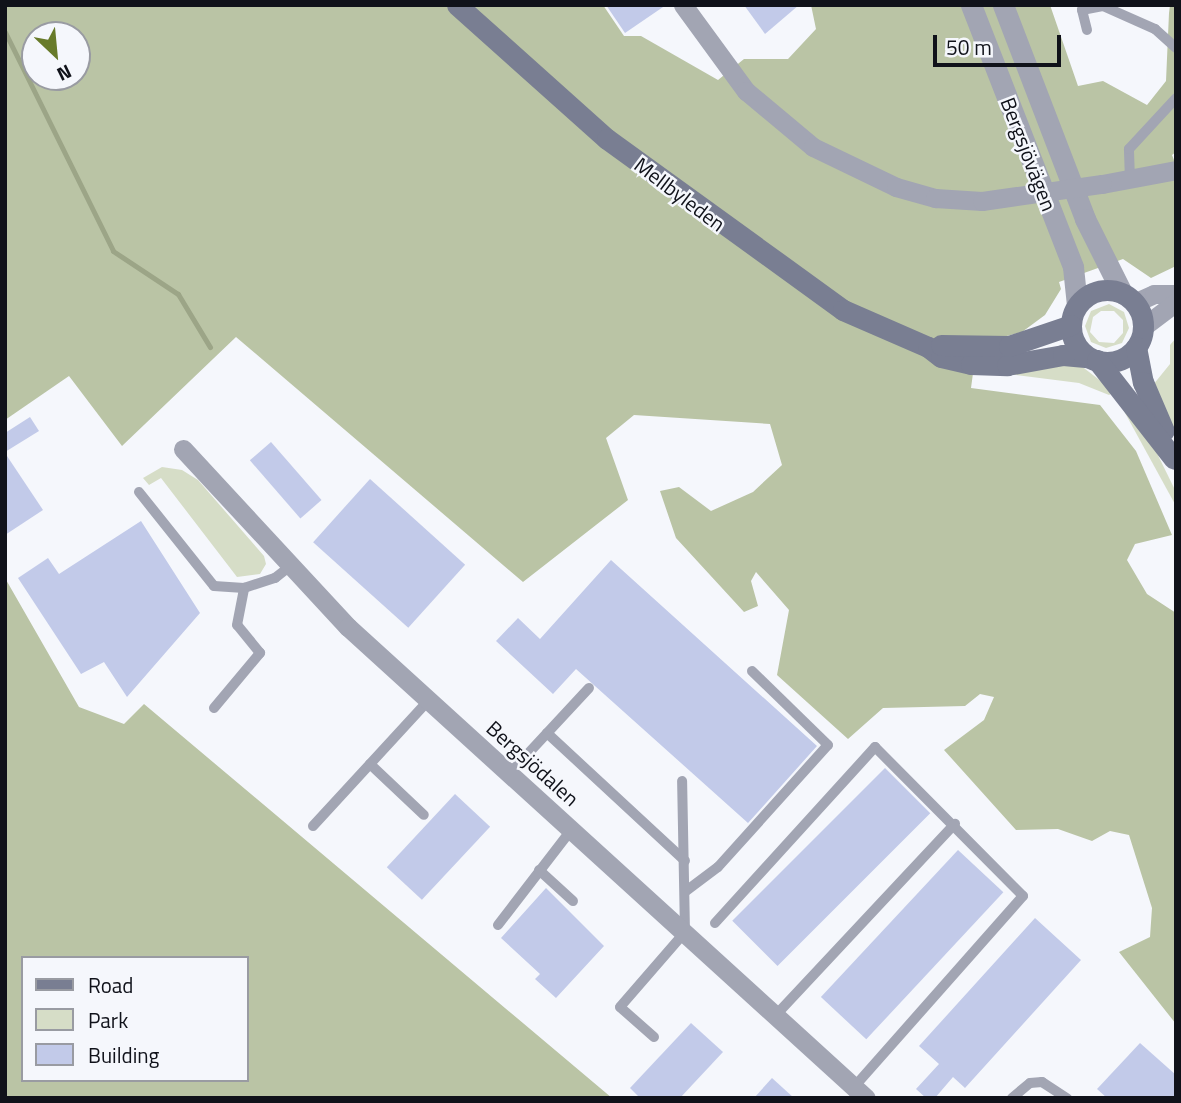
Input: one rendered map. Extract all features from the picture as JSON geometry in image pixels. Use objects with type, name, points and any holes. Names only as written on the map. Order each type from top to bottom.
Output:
[{"type":"main road","name":"Mellbyleden","points":[[457,5],[583,119],[708,215],[843,310],[928,347],[941,357],[990,365],[1092,358]]},
{"type":"main road","points":[[1074,315],[1095,292],[1128,298]]},
{"type":"main road","name":"Bergsjövägen","points":[[1128,298],[1143,327]]},
{"type":"main road","name":"Mellbyleden","points":[[928,347],[1009,346],[1074,315]]},
{"type":"main road","name":"Bergsjövägen","points":[[1074,315],[1075,343],[1092,358],[1175,461]]},
{"type":"main road","points":[[1092,358],[1118,360],[1136,347],[1143,327]]},
{"type":"main road","name":"Bergsjövägen","points":[[1136,347],[1143,382],[1175,461]]},
{"type":"street","points":[[683,5],[746,91],[813,147],[896,187],[935,198],[982,201],[1130,180],[1176,170]]},
{"type":"street","name":"Bergsjövägen","points":[[971,5],[1073,267],[1074,315]]},
{"type":"street","name":"Bergsjövägen","points":[[1003,5],[1086,219],[1128,298]]},
{"type":"street","points":[[1128,298],[1176,294]]},
{"type":"street","points":[[1143,327],[1176,302]]},
{"type":"street","name":"Bergsjödalen","points":[[183,449],[289,567],[429,700],[860,1092]]},
{"type":"lane","points":[[1087,30],[1082,10],[1103,6],[1155,29],[1176,48]]},
{"type":"lane","points":[[1130,180],[1129,149],[1176,98]]},
{"type":"lane","points":[[139,492],[214,586],[244,588],[275,578],[289,567]]},
{"type":"lane","points":[[214,708],[260,653],[237,625],[244,588]]},
{"type":"lane","points":[[686,891],[718,867],[828,745],[752,671]]},
{"type":"lane","points":[[510,773],[589,688]]},
{"type":"lane","points":[[313,826],[429,700]]},
{"type":"lane","points":[[547,733],[685,860]]},
{"type":"lane","points":[[715,923],[875,747],[955,824],[1023,896],[860,1092]]},
{"type":"lane","points":[[370,764],[424,815]]},
{"type":"lane","points":[[654,1037],[620,1007],[685,932],[682,781]]},
{"type":"lane","points":[[776,1016],[955,824]]},
{"type":"lane","points":[[498,925],[572,829]]},
{"type":"lane","points":[[539,870],[573,901]]},
{"type":"lane","points":[[1012,1098],[1030,1083],[1042,1082],[1067,1098]]},
{"type":"green space","points":[[5,5],[603,5],[624,36],[641,36],[718,80],[744,59],[788,59],[816,29],[811,5],[1050,5],[1078,86],[1103,81],[1147,105],[1166,81],[1170,5],[1176,5],[1176,152],[1172,155],[1176,165],[1176,266],[1151,278],[1123,259],[1059,282],[1061,289],[1045,315],[1022,332],[977,344],[971,388],[1100,405],[1136,451],[1172,535],[1135,544],[1127,560],[1147,594],[1176,613],[1176,1024],[1119,952],[1150,937],[1152,908],[1129,835],[1110,831],[1092,841],[1058,829],[1016,830],[944,750],[984,720],[994,697],[980,694],[965,706],[883,708],[848,739],[777,675],[789,610],[756,572],[751,581],[758,606],[744,612],[676,538],[660,491],[679,487],[711,511],[753,492],[782,465],[770,424],[634,415],[606,438],[628,500],[523,582],[236,337],[122,446],[69,376],[5,420]]},
{"type":"green space","points":[[1109,304],[1124,312],[1129,328],[1122,343],[1106,348],[1091,342],[1085,326],[1091,311]],"holes":[[[1101,311],[1114,311],[1123,320],[1123,333],[1114,343],[1099,342],[1090,332],[1093,317]]]},
{"type":"green space","points":[[1176,338],[1176,433],[1153,385],[1170,364],[1170,345]]},
{"type":"green space","points":[[1056,361],[1080,365],[1115,392],[1109,395],[1079,383],[992,372]]},
{"type":"green space","points":[[1119,402],[1151,441],[1176,492],[1176,506]]},
{"type":"green space","points":[[162,467],[182,470],[198,480],[264,556],[266,564],[260,574],[237,577],[161,478],[149,485],[143,478]]},
{"type":"green space","points":[[5,578],[79,707],[124,724],[144,704],[612,1098],[5,1098]]},
{"type":"building","points":[[606,5],[666,5],[625,33]]},
{"type":"building","points":[[744,5],[799,5],[765,34]]},
{"type":"building","points":[[30,417],[39,431],[5,452],[5,433]]},
{"type":"building","points":[[271,442],[322,500],[300,518],[250,460]]},
{"type":"building","points":[[5,453],[43,510],[5,535]]},
{"type":"building","points":[[370,479],[465,565],[408,628],[313,542]]},
{"type":"building","points":[[141,521],[200,613],[127,697],[104,662],[81,674],[18,578],[48,558],[59,574]]},
{"type":"building","points":[[611,560],[817,746],[748,823],[576,669],[553,694],[496,641],[518,618],[540,639]]},
{"type":"building","points":[[885,768],[930,813],[778,966],[732,921]]},
{"type":"building","points":[[455,794],[490,827],[422,900],[387,867]]},
{"type":"building","points":[[958,850],[1003,892],[866,1039],[821,997]]},
{"type":"building","points":[[546,888],[604,946],[556,998],[535,979],[540,974],[501,938]]},
{"type":"building","points":[[1035,918],[1081,960],[965,1088],[953,1077],[935,1098],[926,1098],[916,1089],[939,1064],[919,1046]]},
{"type":"building","points":[[691,1023],[723,1052],[680,1098],[640,1098],[630,1088]]},
{"type":"building","points":[[1140,1043],[1176,1075],[1176,1098],[1107,1098],[1097,1089]]},
{"type":"building","points":[[772,1078],[794,1098],[754,1098]]},
{"type":"waterway","points":[[5,32],[113,251],[178,294],[210,347]]}]
